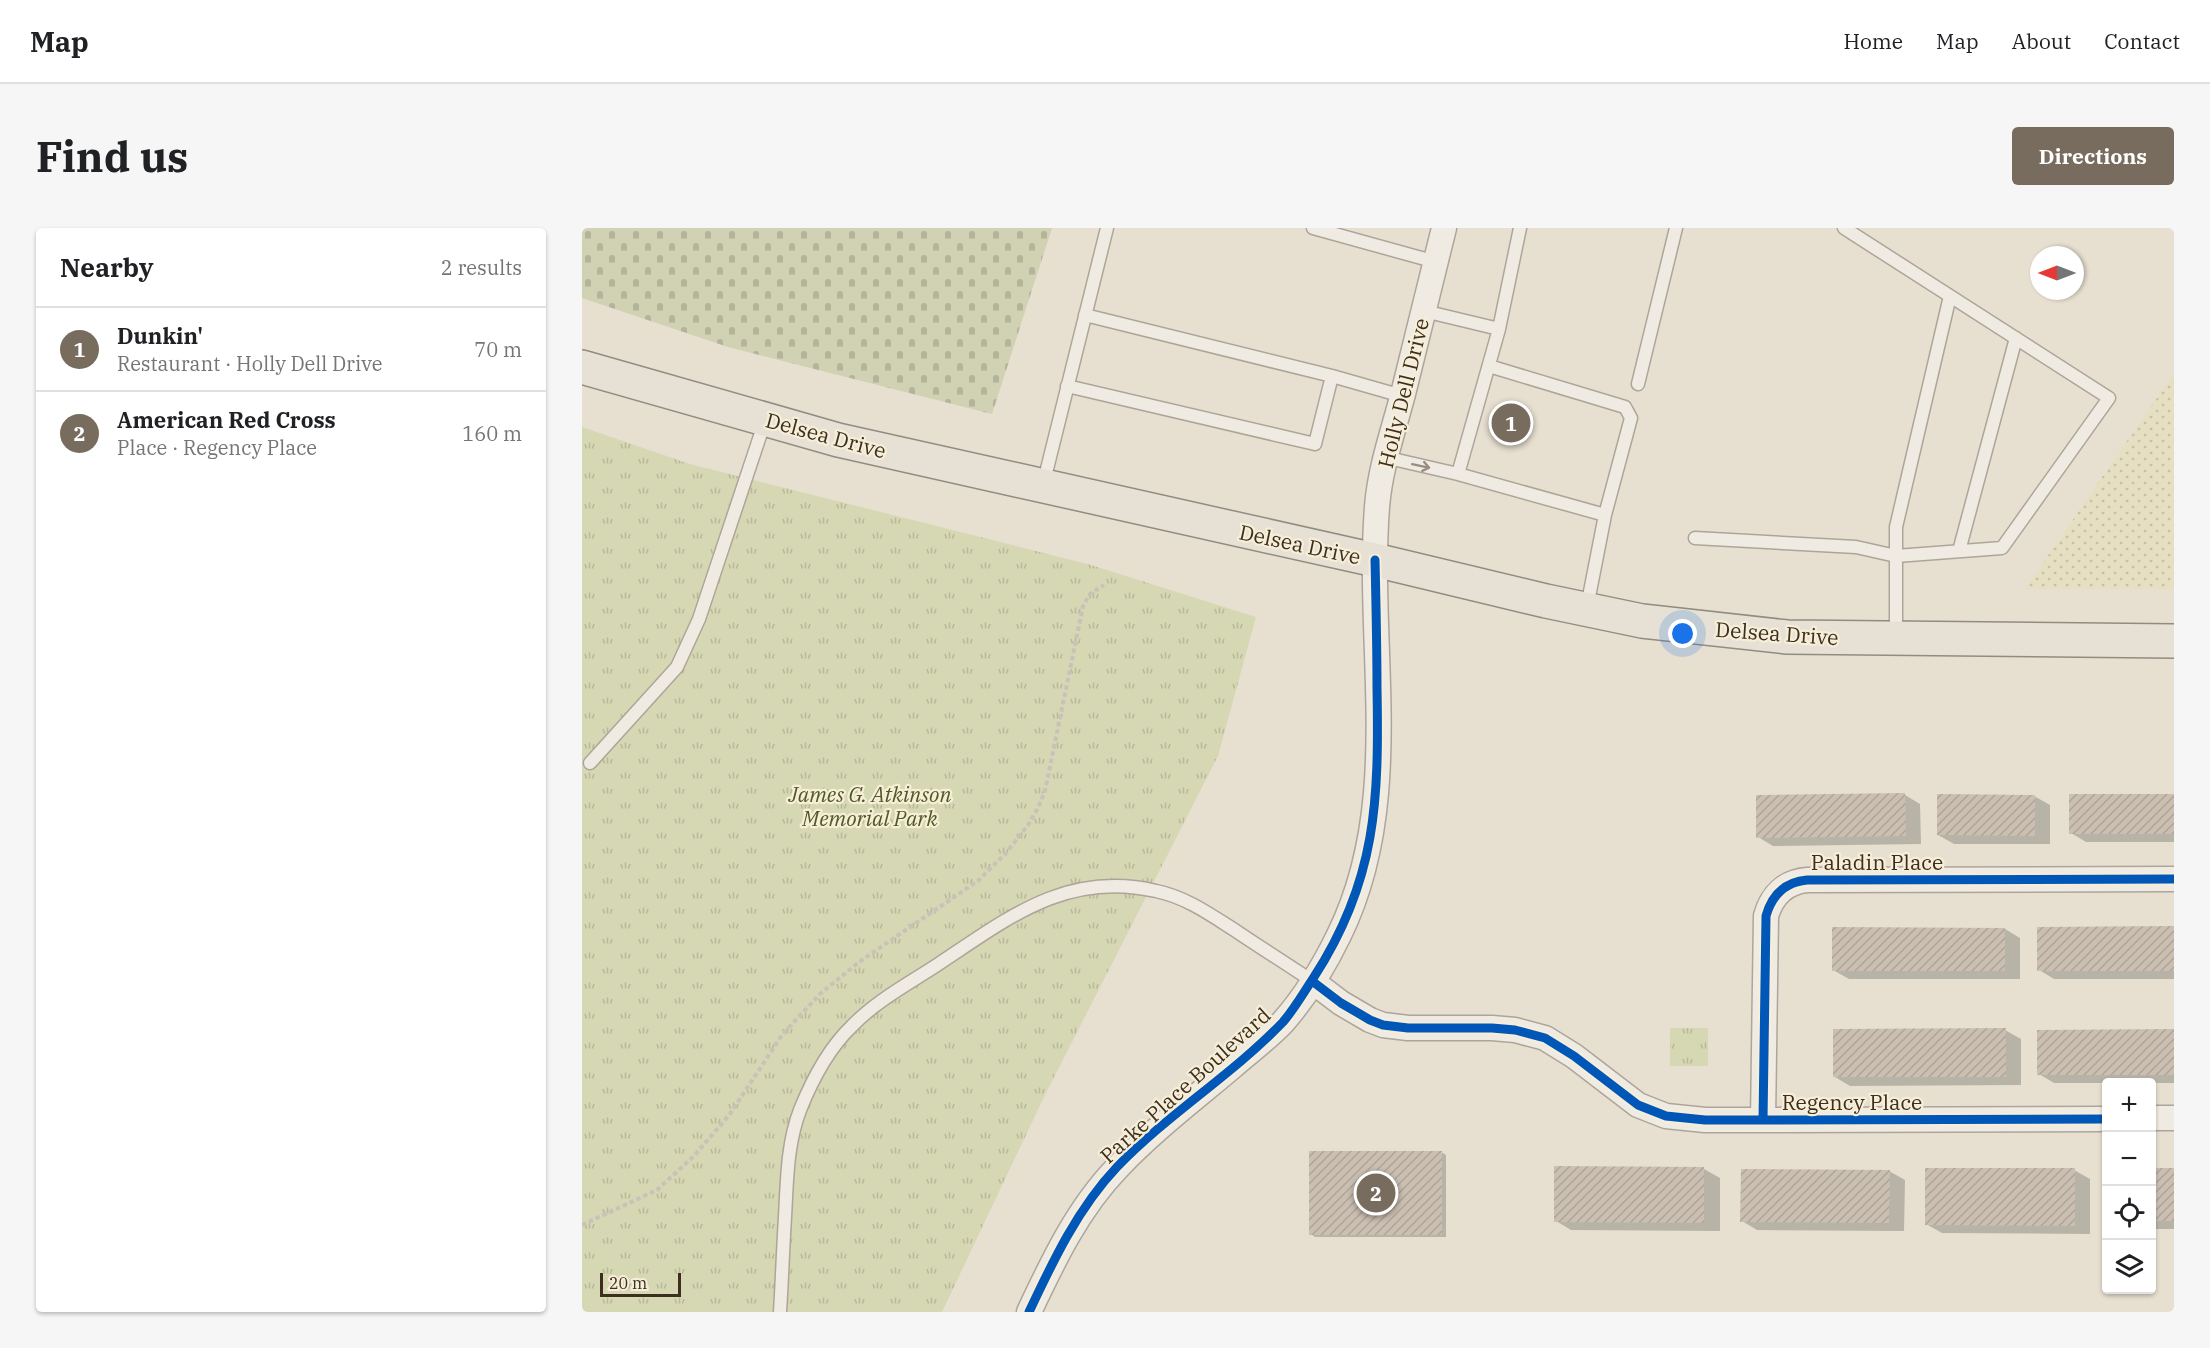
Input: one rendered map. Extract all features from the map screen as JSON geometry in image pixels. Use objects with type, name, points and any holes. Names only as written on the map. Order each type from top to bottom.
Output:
[{"type":"main road","name":"Delsea Drive","points":[[582,367],[838,440],[1375,560],[1546,601],[1679,626],[1788,637],[2174,641]]},
{"type":"street","name":"Holly Dell Drive","points":[[1375,560],[1377,503],[1384,457],[1402,396],[1444,228]]},
{"type":"street","name":"Parke Place Boulevard","points":[[1029,1312],[1068,1234],[1110,1175],[1143,1142],[1274,1031],[1292,1011],[1339,936],[1365,867],[1374,819],[1378,752],[1375,560]]},
{"type":"street","name":"Paladin Place","points":[[1763,1120],[1767,916],[1773,899],[1790,883],[1807,880],[2174,879]]},
{"type":"street","name":"Regency Place","points":[[1312,981],[1341,1003],[1383,1025],[1408,1028],[1492,1028],[1531,1033],[1545,1038],[1574,1056],[1638,1105],[1666,1116],[1705,1120],[2102,1119]]},
{"type":"street","points":[[2156,1118],[2174,1118]]},
{"type":"lane","points":[[1043,487],[1107,228]]},
{"type":"lane","points":[[1313,228],[1436,262]]},
{"type":"lane","points":[[1458,474],[1499,330],[1520,228]]},
{"type":"lane","points":[[1638,384],[1676,228]]},
{"type":"lane","points":[[1695,538],[1856,547],[1896,556],[2002,548],[2109,398],[1844,228]]},
{"type":"lane","points":[[1896,638],[1896,527],[1950,296]]},
{"type":"lane","points":[[1424,310],[1499,330]]},
{"type":"lane","points":[[1085,315],[1332,376],[1402,396]]},
{"type":"lane","points":[[1959,551],[2016,338]]},
{"type":"lane","points":[[1489,366],[1625,407],[1631,418],[1605,515],[1587,609]]},
{"type":"lane","points":[[1067,386],[1315,444],[1332,376]]},
{"type":"lane","points":[[590,763],[677,667],[699,619],[765,419]]},
{"type":"lane","points":[[1384,457],[1458,474],[1605,515]]},
{"type":"lane","points":[[780,1312],[790,1147],[799,1112],[818,1073],[834,1048],[861,1017],[1004,921],[1050,897],[1082,888],[1121,886],[1156,891],[1189,902],[1205,911],[1312,981]]},
{"type":"path","points":[[582,1226],[657,1190],[694,1156],[730,1114],[782,1035],[820,994],[859,962],[979,880],[1006,853],[1038,808],[1044,791],[1083,606],[1090,594],[1104,585]]},
{"type":"shaded area","points":[[2174,373],[2174,589],[2025,589]]},
{"type":"green space","points":[[582,228],[1052,228],[992,414],[728,347],[582,298]]},
{"type":"green space","name":"James G. Atkinson Memorial Park","points":[[582,427],[690,464],[1091,565],[1256,617],[1218,756],[1044,1097],[942,1312],[582,1312]]},
{"type":"green space","points":[[1670,1028],[1708,1028],[1708,1066],[1670,1066]]},
{"type":"building","points":[[1905,793],[1906,836],[1756,838],[1756,795]]},
{"type":"building","points":[[1937,794],[2035,795],[2035,836],[1937,835]]},
{"type":"building","points":[[2069,794],[2174,794],[2174,834],[2069,834]]},
{"type":"building","points":[[2174,926],[2174,971],[2037,971],[2037,927]]},
{"type":"building","points":[[1832,927],[2005,928],[2005,971],[1832,971]]},
{"type":"building","points":[[2006,1028],[2006,1077],[1833,1077],[1833,1029]]},
{"type":"building","points":[[2174,1029],[2174,1075],[2037,1075],[2037,1030]]},
{"type":"building","points":[[1309,1151],[1442,1151],[1442,1235],[1309,1235]]},
{"type":"building","points":[[1554,1166],[1704,1167],[1704,1223],[1554,1222]]},
{"type":"building","points":[[1925,1168],[2075,1168],[2075,1226],[1925,1225]]},
{"type":"building","points":[[2156,1168],[2174,1168],[2174,1221],[2156,1221]]},
{"type":"building","points":[[1741,1169],[1890,1170],[1889,1223],[1740,1222]]},
{"type":"cycle path","points":[[1029,1312],[1067,1236],[1103,1183],[1157,1129],[1243,1060],[1283,1022],[1314,977],[1351,907],[1370,838],[1375,803],[1377,766],[1375,560]]},
{"type":"cycle path","points":[[1763,1120],[1766,916],[1776,896],[1786,887],[1807,880],[2174,879]]},
{"type":"cycle path","points":[[1312,981],[1341,1003],[1383,1025],[1408,1028],[1492,1028],[1515,1030],[1545,1038],[1574,1056],[1638,1105],[1666,1116],[1705,1120],[2102,1119]]},
{"type":"place","name":"Dunkin'","points":[[1511,423]]},
{"type":"place","name":"American Red Cross","points":[[1376,1193]]}]
